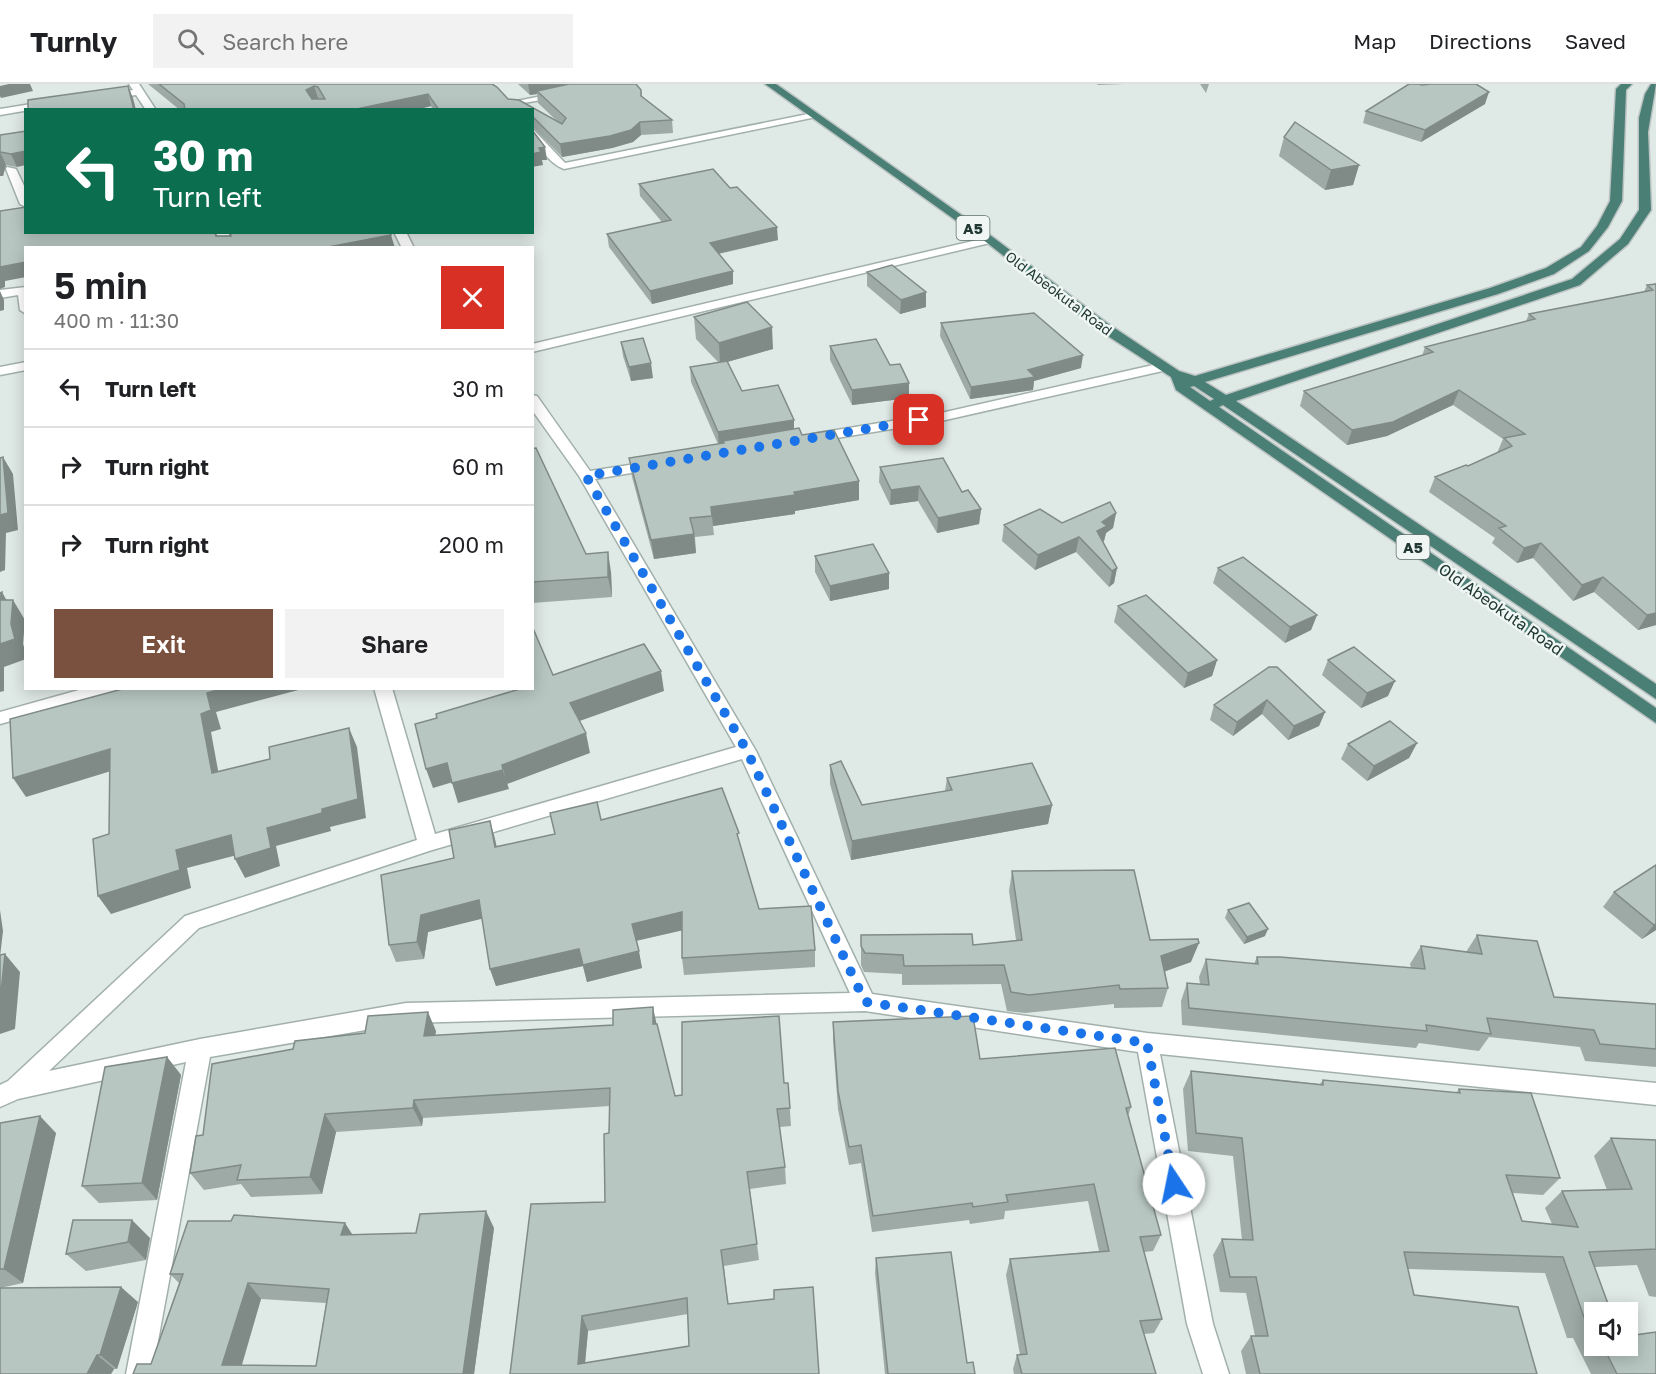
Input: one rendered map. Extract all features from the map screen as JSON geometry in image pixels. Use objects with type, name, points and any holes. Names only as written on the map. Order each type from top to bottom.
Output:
[{"type":"highway","name":"Old Abeokuta Road","points":[[770,84],[990,240],[1102,326],[1178,377],[1225,400],[1656,693]]},
{"type":"highway","points":[[1178,377],[1494,291],[1550,271],[1585,249],[1602,227],[1616,201],[1618,120],[1621,89],[1626,84]]},
{"type":"highway","points":[[1208,406],[1441,325],[1519,303],[1576,282],[1608,257],[1631,234],[1651,208],[1644,124],[1648,94],[1656,84]]},
{"type":"highway","name":"Old Abeokuta Road","points":[[1178,377],[1208,406],[1656,717]]},
{"type":"highway","points":[[1245,414],[1247,405],[1259,389]]},
{"type":"street","points":[[93,98],[136,88],[150,108]]},
{"type":"street","points":[[26,108],[59,103]]},
{"type":"street","points":[[0,112],[24,108]]},
{"type":"street","points":[[11,169],[24,199]]},
{"type":"street","points":[[534,348],[990,240]]},
{"type":"street","points":[[0,294],[24,290]]},
{"type":"street","points":[[0,371],[24,366]]},
{"type":"street","points":[[792,442],[1178,377]]},
{"type":"street","points":[[534,402],[586,476],[747,751],[865,1002]]},
{"type":"street","points":[[586,476],[666,463]]},
{"type":"street","points":[[0,718],[67,695],[98,690]]},
{"type":"street","points":[[384,690],[428,844]]},
{"type":"street","points":[[8,1093],[192,922],[428,844],[747,751]]},
{"type":"street","points":[[8,1093],[200,1049],[406,1013],[865,1002],[1147,1043],[1656,1094]]},
{"type":"street","points":[[1147,1043],[1200,1324],[1216,1374]]},
{"type":"street","points":[[139,1374],[200,1049]]},
{"type":"lane","points":[[511,103],[568,93]]},
{"type":"lane","points":[[534,133],[558,163],[564,166],[813,115]]},
{"type":"building","points":[[159,84],[492,84],[508,99],[519,100],[533,108],[438,108],[428,94],[362,108],[185,108],[184,104]],"holes":[[[314,86],[318,87],[325,99],[312,99],[306,90]]]},
{"type":"building","points":[[569,84],[636,84],[641,90],[641,96],[672,120],[640,122],[631,130],[610,136],[560,144],[534,118],[534,108],[562,124],[566,118],[537,91]]},
{"type":"building","points":[[1409,84],[1476,84],[1489,92],[1425,130],[1366,111]]},
{"type":"building","points":[[128,86],[134,108],[28,108],[28,100]]},
{"type":"building","points":[[1295,122],[1359,165],[1331,170],[1284,137]]},
{"type":"building","points":[[24,131],[24,151],[11,154],[0,152],[0,135]]},
{"type":"building","points":[[534,133],[545,147],[539,148],[541,152],[534,154]]},
{"type":"building","points":[[713,169],[730,188],[737,187],[777,227],[710,243],[733,271],[650,291],[607,234],[671,220],[639,184]]},
{"type":"building","points":[[24,207],[24,234],[391,235],[333,246],[24,246],[24,262],[0,267],[0,211]]},
{"type":"building","points":[[892,265],[926,292],[901,300],[867,272]]},
{"type":"building","points":[[1656,284],[1656,613],[1647,615],[1603,577],[1582,585],[1541,543],[1524,548],[1499,528],[1506,526],[1435,477],[1468,466],[1512,446],[1504,438],[1525,434],[1459,390],[1393,422],[1352,430],[1304,391],[1433,352],[1425,347],[1535,319],[1529,314],[1653,290],[1647,285]]},
{"type":"building","points":[[747,302],[772,327],[719,343],[694,317]]},
{"type":"building","points":[[1034,313],[1083,355],[1028,370],[1035,377],[971,387],[941,323]]},
{"type":"building","points":[[643,338],[651,363],[629,367],[621,342]]},
{"type":"building","points":[[876,339],[890,365],[900,364],[909,383],[852,390],[830,346]]},
{"type":"building","points":[[727,361],[742,391],[778,385],[794,420],[718,432],[690,367]]},
{"type":"building","points":[[799,428],[802,435],[834,430],[859,481],[794,492],[795,495],[711,507],[712,516],[690,518],[694,534],[651,540],[629,458]]},
{"type":"building","points":[[534,448],[536,448],[586,554],[608,552],[608,577],[534,582]]},
{"type":"building","points":[[3,457],[8,513],[0,515],[0,458]]},
{"type":"building","points":[[943,458],[962,492],[968,490],[981,509],[938,518],[919,486],[891,490],[880,467]]},
{"type":"building","points":[[1110,502],[1116,513],[1102,522],[1107,526],[1097,531],[1117,568],[1112,571],[1079,537],[1038,555],[1004,525],[1040,509],[1062,523]]},
{"type":"building","points":[[873,544],[889,573],[830,586],[815,556]]},
{"type":"building","points":[[1243,557],[1317,615],[1290,627],[1218,568]]},
{"type":"building","points":[[2,592],[1,600],[13,600],[11,624],[15,639],[0,644],[0,593]]},
{"type":"building","points":[[1146,595],[1217,660],[1188,673],[1118,606]]},
{"type":"building","points":[[534,631],[553,675],[644,644],[661,671],[570,703],[586,733],[502,765],[503,770],[452,783],[447,763],[426,769],[415,724],[437,718],[436,714],[516,690],[534,690]]},
{"type":"building","points":[[1354,647],[1395,681],[1367,693],[1328,660]]},
{"type":"building","points":[[1269,667],[1277,667],[1325,712],[1294,726],[1267,700],[1237,722],[1214,705]]},
{"type":"building","points":[[119,690],[217,690],[207,693],[211,710],[201,714],[212,773],[270,759],[269,747],[349,728],[358,799],[322,809],[322,813],[267,828],[271,848],[235,859],[231,835],[176,850],[180,870],[98,896],[93,839],[109,834],[110,749],[13,778],[10,719]]},
{"type":"building","points":[[1390,721],[1417,743],[1374,766],[1348,744]]},
{"type":"building","points":[[841,761],[862,805],[952,790],[947,778],[1032,763],[1052,805],[852,841],[830,765]]},
{"type":"building","points":[[722,788],[739,833],[737,834],[759,909],[811,906],[815,950],[682,958],[682,912],[632,924],[639,951],[583,965],[579,949],[490,969],[479,900],[421,915],[417,942],[389,945],[381,875],[454,858],[449,830],[490,821],[495,847],[555,834],[550,813],[597,802],[601,820]]},
{"type":"building","points":[[1656,865],[1656,924],[1654,925],[1614,892]]},
{"type":"building","points":[[1134,870],[1150,940],[1198,939],[1199,943],[1161,956],[1168,988],[1120,989],[1119,985],[1029,995],[1011,992],[1004,965],[904,966],[903,955],[865,953],[861,946],[861,935],[972,934],[973,945],[1022,940],[1012,871]]},
{"type":"building","points":[[1249,903],[1268,929],[1247,937],[1228,910]]},
{"type":"building","points":[[1477,935],[1537,941],[1554,997],[1656,1004],[1656,1049],[1600,1044],[1594,1030],[1487,1018],[1491,1034],[1426,1025],[1427,1031],[1189,1008],[1187,983],[1209,985],[1206,959],[1258,964],[1257,957],[1280,957],[1425,969],[1421,946],[1482,954]]},
{"type":"building","points":[[5,954],[0,1001],[0,955]]},
{"type":"building","points":[[653,1007],[653,1024],[657,1024],[675,1096],[682,1095],[682,1022],[779,1016],[784,1083],[788,1083],[790,1108],[777,1109],[785,1167],[747,1172],[757,1244],[721,1250],[728,1304],[774,1299],[774,1290],[813,1287],[819,1374],[510,1374],[531,1204],[605,1202],[604,1134],[609,1133],[610,1088],[414,1100],[413,1108],[325,1114],[310,1177],[237,1180],[241,1165],[190,1173],[196,1136],[203,1135],[212,1064],[293,1049],[295,1041],[365,1033],[368,1016],[428,1012],[424,1036],[613,1025],[613,1010]],"holes":[[[687,1298],[689,1346],[578,1364],[582,1316]]]},
{"type":"building","points":[[973,1016],[980,1059],[1115,1048],[1131,1107],[1126,1108],[1161,1235],[1140,1237],[1162,1319],[1140,1321],[1156,1374],[1022,1374],[1017,1355],[1027,1354],[1010,1259],[1109,1251],[1094,1184],[1006,1195],[1008,1202],[973,1207],[972,1203],[873,1216],[861,1145],[849,1147],[838,1091],[833,1022]]},
{"type":"building","points":[[167,1057],[142,1183],[82,1186],[105,1067]]},
{"type":"building","points":[[1191,1071],[1323,1085],[1323,1080],[1460,1093],[1459,1089],[1531,1093],[1560,1178],[1506,1175],[1522,1221],[1578,1227],[1562,1191],[1632,1189],[1611,1138],[1656,1140],[1656,1249],[1589,1252],[1607,1302],[1584,1302],[1584,1317],[1563,1257],[1404,1252],[1414,1295],[1518,1307],[1537,1374],[1260,1374],[1251,1336],[1268,1336],[1256,1277],[1230,1277],[1222,1239],[1253,1240],[1242,1138],[1196,1133]]},
{"type":"building","points":[[40,1116],[4,1269],[0,1269],[0,1123]]},
{"type":"building","points":[[486,1211],[463,1374],[133,1374],[137,1364],[151,1364],[183,1274],[170,1274],[188,1221],[231,1221],[234,1215],[345,1223],[341,1235],[416,1233],[420,1214]],"holes":[[[248,1283],[329,1289],[316,1366],[222,1365]]]},
{"type":"building","points":[[73,1220],[132,1220],[128,1242],[66,1254]]},
{"type":"building","points":[[951,1252],[967,1363],[973,1362],[975,1374],[888,1374],[876,1258]]},
{"type":"building","points":[[121,1287],[100,1355],[97,1355],[87,1374],[0,1374],[0,1288]]},
{"type":"building","points":[[1656,1332],[1656,1374],[1617,1374],[1608,1356],[1638,1356],[1638,1335]]},
{"type":"route","points":[[919,420],[586,476],[747,751],[865,1002],[1147,1043],[1174,1184]]}]
